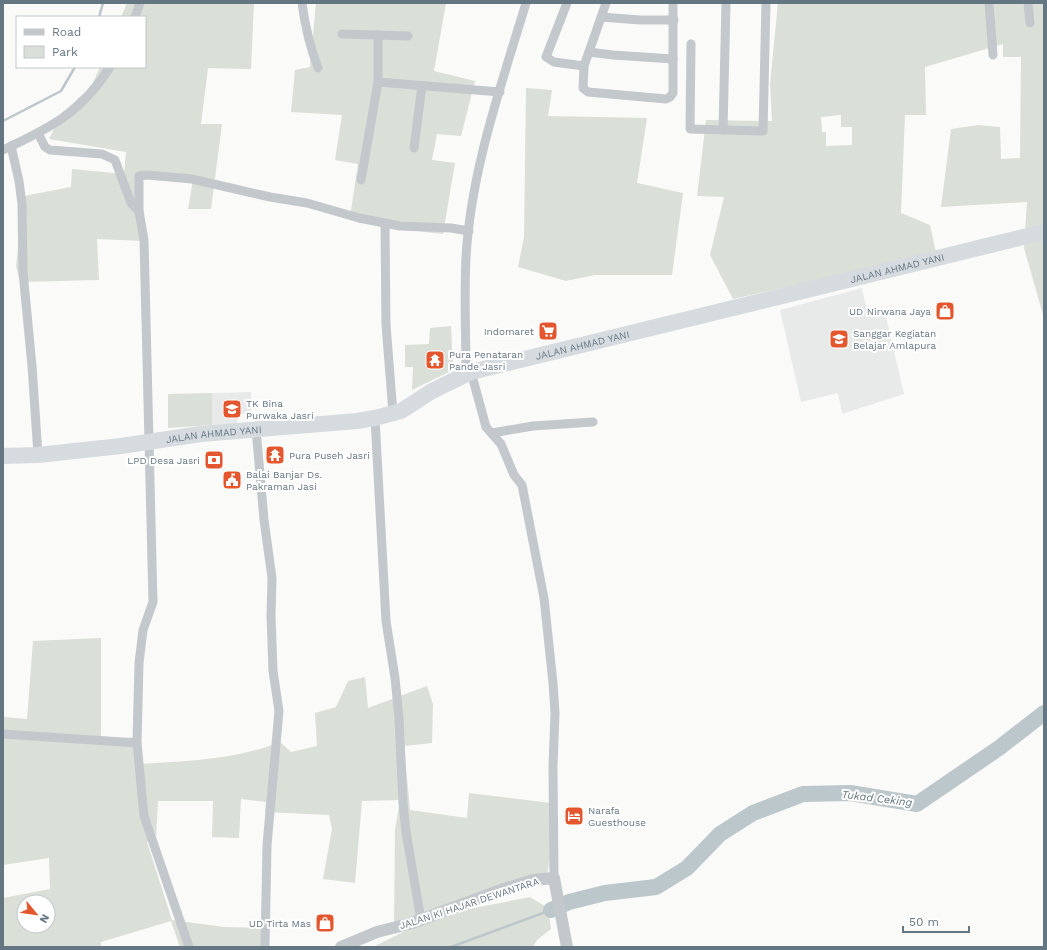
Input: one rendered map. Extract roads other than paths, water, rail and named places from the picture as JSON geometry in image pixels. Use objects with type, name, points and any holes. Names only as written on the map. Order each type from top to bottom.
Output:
[{"type":"highway","name":"JALAN AHMAD YANI","points":[[3,456],[38,455],[256,429],[357,421],[375,418],[401,411],[445,384],[468,374],[1044,232]]},
{"type":"street","points":[[135,16],[140,3]]},
{"type":"street","points":[[302,3],[309,40],[318,68]]},
{"type":"street","points":[[526,3],[486,137],[473,199],[466,257],[468,374],[486,427],[501,444],[514,476],[522,485],[544,598],[555,713],[553,766],[554,878],[567,947]]},
{"type":"street","points":[[567,3],[546,57],[554,62],[584,66]]},
{"type":"street","points":[[606,3],[584,66],[583,88],[588,92],[666,99],[673,93],[673,3]]},
{"type":"street","points":[[723,130],[726,3]]},
{"type":"street","points":[[691,44],[690,129],[763,131],[766,3]]},
{"type":"street","points":[[989,3],[993,55]]},
{"type":"street","points":[[1028,3],[1030,23]]},
{"type":"street","points":[[601,17],[640,20],[674,20]]},
{"type":"street","points":[[342,34],[408,36]]},
{"type":"street","points":[[361,180],[378,82],[378,35]]},
{"type":"street","points":[[589,52],[673,59]]},
{"type":"street","points":[[38,455],[23,272],[22,204],[19,181],[7,148],[38,134],[72,113],[89,97],[109,68]]},
{"type":"street","points":[[378,82],[500,92]]},
{"type":"street","points":[[414,148],[422,86]]},
{"type":"street","points":[[38,134],[45,147],[50,150],[102,154],[115,160],[131,203],[139,211]]},
{"type":"street","points":[[189,947],[144,816],[137,743],[141,639],[153,602],[144,240],[139,211],[138,179],[140,175],[147,174],[192,179],[270,197],[308,203],[385,224],[451,228],[469,231]]},
{"type":"street","points":[[385,224],[386,326],[393,413]]},
{"type":"street","points":[[375,418],[385,606],[400,725],[403,803],[421,920]]},
{"type":"street","points":[[492,434],[533,426],[593,422]]},
{"type":"street","points":[[256,429],[264,520],[272,578],[271,616],[273,671],[279,711],[267,845],[265,947]]},
{"type":"street","points":[[3,734],[137,743]]},
{"type":"street","name":"JALAN KI HAJAR DEWANTARA","points":[[341,947],[377,932],[421,920],[518,884],[540,878],[554,878]]},
{"type":"waterway","points":[[99,16],[103,3]]},
{"type":"waterway","points":[[3,121],[61,91],[74,68]]},
{"type":"waterway","name":"Tukad Ceking","points":[[551,910],[569,902],[605,893],[656,887],[687,868],[720,834],[753,813],[803,794],[850,793],[917,804],[999,748],[1044,713]]},
{"type":"waterway","points":[[451,947],[551,910]]},
{"type":"place","name":"UD Nirwana Jaya","points":[[945,311]]},
{"type":"place","name":"Indomaret","points":[[548,331]]},
{"type":"place","name":"Sanggar Kegiatan Belajar Amlapura","points":[[839,339]]},
{"type":"place","name":"Pura Penataran Pande Jasri","points":[[435,360]]},
{"type":"place","name":"TK Bina Purwaka Jasri","points":[[232,409]]},
{"type":"place","name":"Pura Puseh Jasri","points":[[275,455]]},
{"type":"place","name":"LPD Desa Jasri","points":[[214,460]]},
{"type":"place","name":"Balai Banjar Ds. Pakraman Jasi","points":[[232,480]]},
{"type":"place","name":"Narafa Guesthouse","points":[[574,816]]},
{"type":"place","name":"UD Tirta Mas","points":[[325,923]]}]
